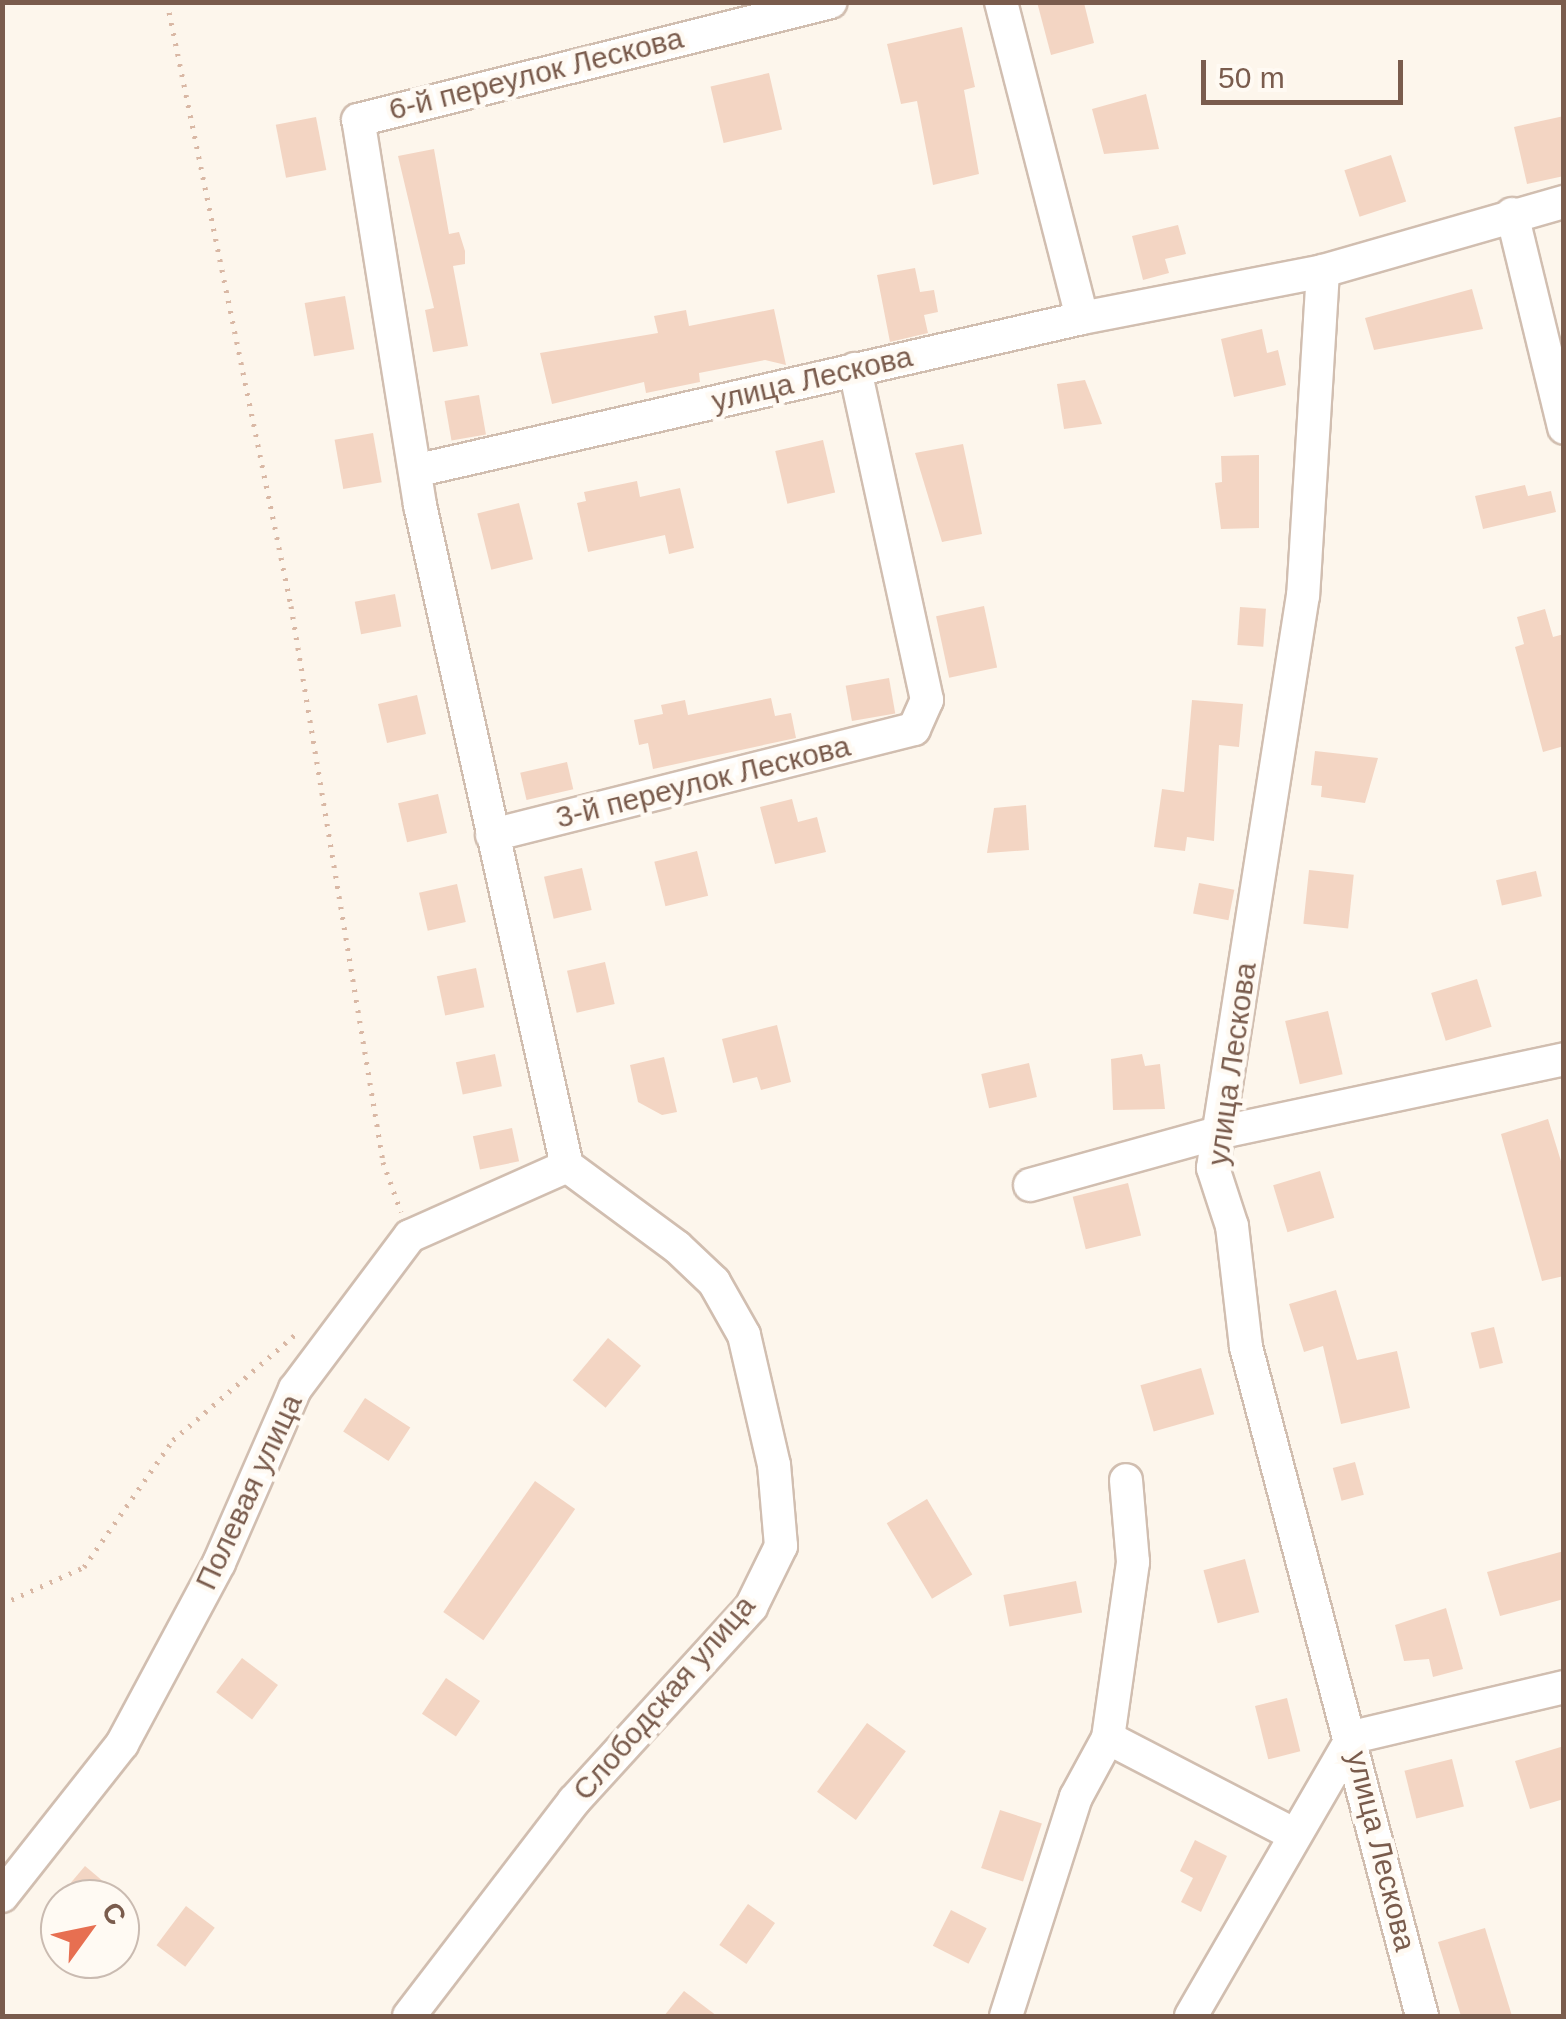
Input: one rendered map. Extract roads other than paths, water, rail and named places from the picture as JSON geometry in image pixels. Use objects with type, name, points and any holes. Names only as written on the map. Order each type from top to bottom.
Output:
[{"type":"street","name":"6-й переулок Лескова","points":[[419,470],[358,120],[831,2]]},
{"type":"street","points":[[1002,2],[1082,318]]},
{"type":"street","name":"улица Лескова","points":[[419,470],[1082,318],[1323,271],[1564,202]]},
{"type":"street","points":[[1512,214],[1564,428]]},
{"type":"street","name":"улица Лескова","points":[[1323,271],[1303,595],[1213,1168],[1232,1226],[1246,1347],[1353,1737],[1422,2016]]},
{"type":"street","name":"3-й переулок Лескова","points":[[492,834],[914,730],[927,700],[855,369]]},
{"type":"street","points":[[419,470],[420,504],[567,1166]]},
{"type":"street","points":[[1030,1185],[1217,1134],[1564,1060]]},
{"type":"street","name":"Полевая улица","points":[[2,1896],[122,1744],[219,1563],[294,1390],[410,1236],[567,1166]]},
{"type":"street","name":"Слободская улица","points":[[408,2016],[574,1802],[750,1607],[781,1546],[774,1465],[744,1335],[714,1282],[677,1246],[567,1166]]},
{"type":"street","points":[[1006,2016],[1076,1796],[1108,1738],[1133,1562],[1126,1480]]},
{"type":"street","points":[[1190,2016],[1353,1737],[1564,1686]]},
{"type":"street","points":[[1108,1738],[1294,1834]]}]
